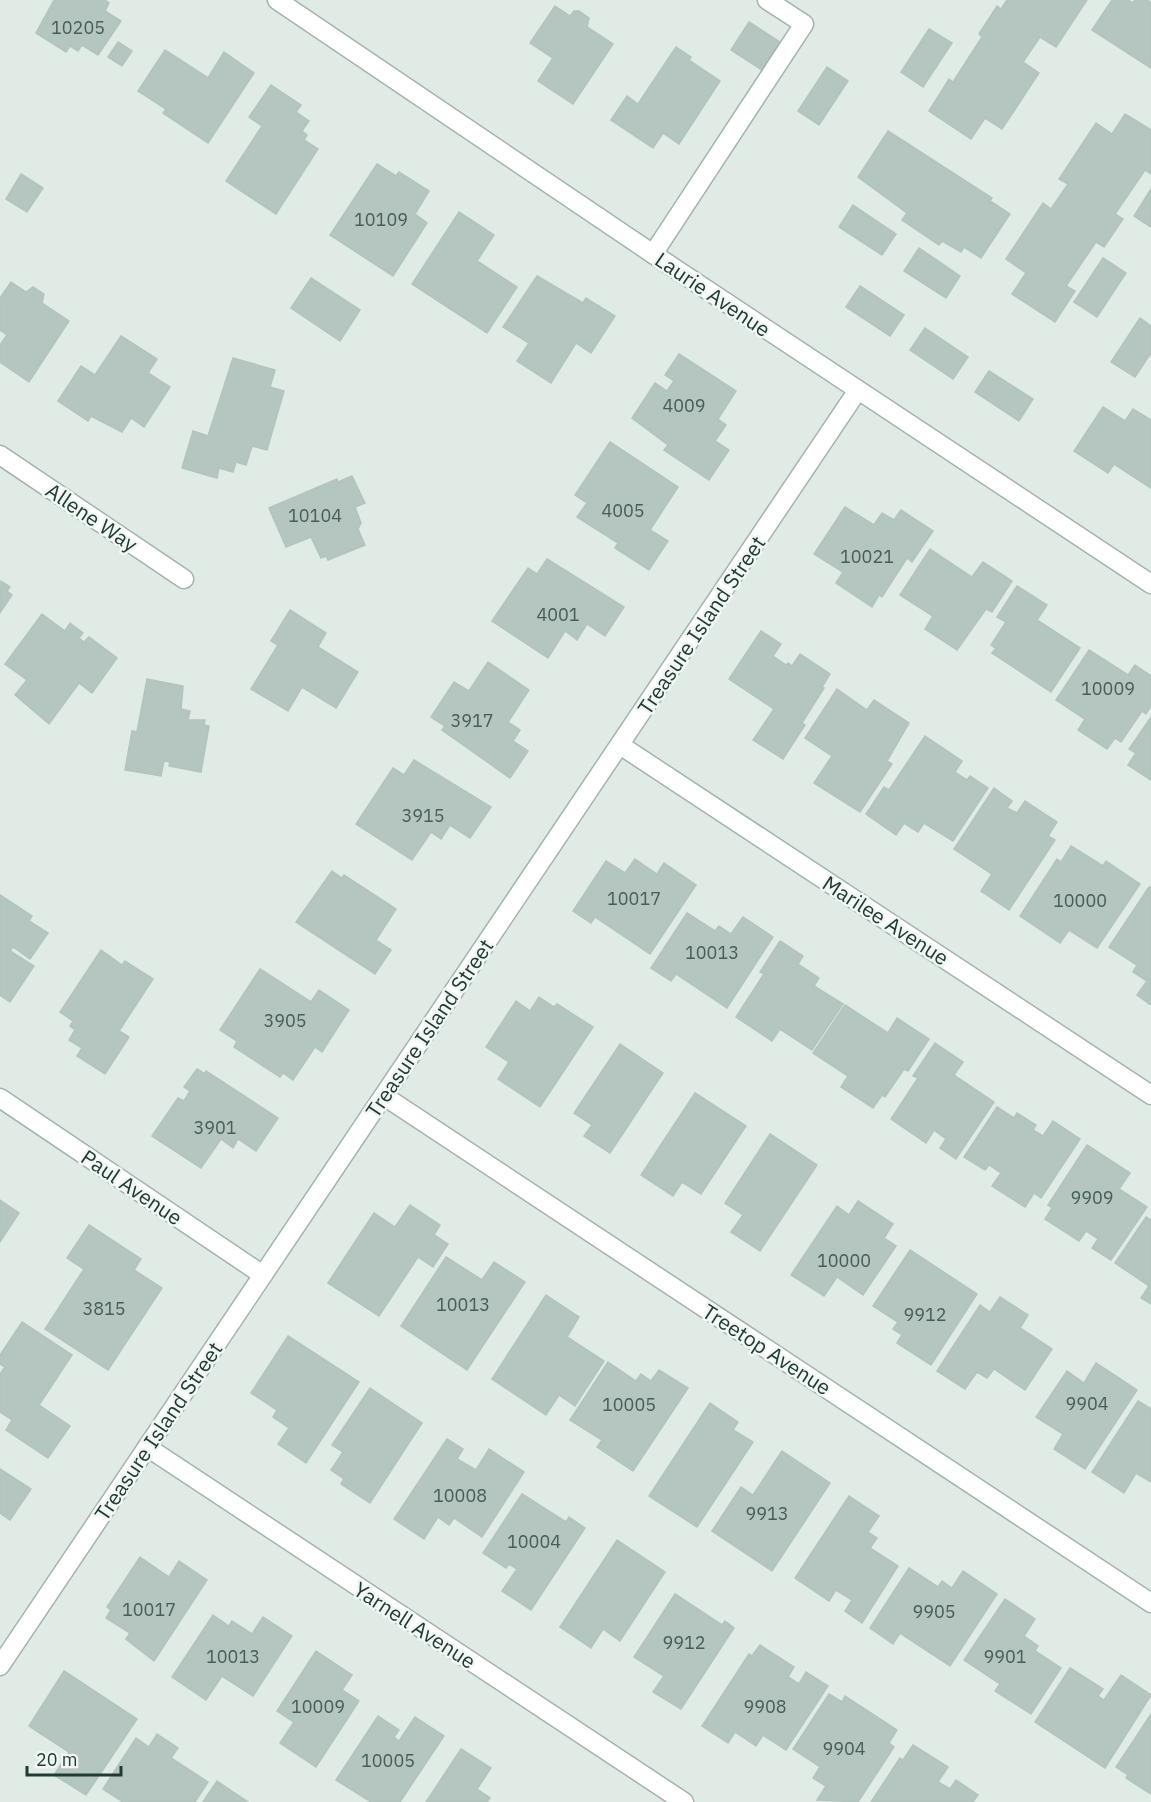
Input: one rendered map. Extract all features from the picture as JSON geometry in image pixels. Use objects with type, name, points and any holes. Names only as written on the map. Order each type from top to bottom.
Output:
[{"type":"street","name":"Laurie Avenue","points":[[277,0],[653,254],[1151,584]]},
{"type":"street","points":[[653,254],[804,24],[767,0]]},
{"type":"street","name":"Treasure Island Street","points":[[0,1666],[858,390]]},
{"type":"street","name":"Allene Way","points":[[0,455],[184,579]]},
{"type":"street","name":"Marilee Avenue","points":[[620,745],[1151,1095]]},
{"type":"street","name":"Treetop Avenue","points":[[384,1096],[1151,1603]]},
{"type":"street","name":"Paul Avenue","points":[[0,1098],[263,1275]]},
{"type":"street","name":"Yarnell Avenue","points":[[147,1448],[684,1802]]},
{"type":"building","points":[[54,0],[105,0],[109,3],[105,11],[121,21],[98,55],[82,45],[78,51],[70,46],[66,52],[36,33]]},
{"type":"building","points":[[1007,0],[1087,0],[1056,47],[1040,37],[1023,62],[1039,73],[1002,129],[985,118],[971,139],[929,111],[949,79],[953,82],[982,37],[979,34],[997,6],[1001,9]]},
{"type":"building","points":[[1112,0],[1128,0],[1133,3],[1135,0],[1147,0],[1151,3],[1151,68],[1092,30]]},
{"type":"building","points":[[555,6],[570,16],[574,11],[579,11],[589,18],[587,27],[613,44],[573,104],[538,81],[553,58],[530,43]]},
{"type":"building","points":[[749,22],[780,42],[762,70],[731,50]]},
{"type":"building","points":[[929,29],[952,43],[923,87],[901,72]]},
{"type":"building","points":[[118,42],[132,51],[122,66],[108,57]]},
{"type":"building","points":[[676,47],[691,57],[689,60],[720,81],[679,144],[663,133],[653,148],[611,120],[627,96],[638,104]]},
{"type":"building","points":[[165,50],[208,78],[224,52],[254,73],[208,143],[163,113],[166,109],[138,91]]},
{"type":"building","points":[[827,67],[848,81],[819,125],[798,111]]},
{"type":"building","points":[[271,85],[301,105],[296,112],[309,121],[302,131],[307,135],[304,140],[318,149],[276,214],[226,181],[262,126],[249,117]]},
{"type":"building","points":[[1125,114],[1151,130],[1151,174],[1145,170],[1115,214],[1123,219],[1104,247],[1096,242],[1066,286],[1075,291],[1055,322],[1012,294],[1026,273],[1006,259],[1043,203],[1051,209],[1068,184],[1059,179],[1096,123],[1112,134]]},
{"type":"building","points":[[888,131],[992,198],[990,201],[1010,214],[981,258],[964,247],[961,252],[942,241],[939,245],[902,220],[907,213],[858,177]]},
{"type":"building","points":[[377,164],[396,176],[399,172],[429,191],[415,214],[427,223],[393,276],[330,235]]},
{"type":"building","points":[[21,174],[43,188],[27,212],[6,199]]},
{"type":"building","points":[[1151,189],[1151,227],[1134,216]]},
{"type":"building","points":[[853,205],[896,234],[882,255],[839,227]]},
{"type":"building","points":[[459,212],[494,235],[477,261],[517,287],[487,333],[412,284]]},
{"type":"building","points":[[919,248],[960,276],[946,298],[904,271]]},
{"type":"building","points":[[1103,258],[1126,273],[1097,317],[1074,302]]},
{"type":"building","points":[[537,276],[583,303],[586,298],[615,316],[591,353],[576,343],[551,383],[517,361],[529,343],[503,327]]},
{"type":"building","points":[[311,278],[360,310],[340,341],[291,308]]},
{"type":"building","points":[[11,282],[26,292],[33,287],[44,294],[42,303],[69,321],[29,382],[0,362],[0,345],[7,335],[0,330],[0,298]]},
{"type":"building","points":[[860,286],[904,315],[890,336],[846,307]]},
{"type":"building","points":[[1140,318],[1151,326],[1151,353],[1135,377],[1111,362]]},
{"type":"building","points":[[925,328],[968,357],[953,379],[910,350]]},
{"type":"building","points":[[121,336],[157,359],[148,373],[170,387],[144,427],[131,418],[122,432],[91,416],[88,421],[58,401],[81,366],[95,375]]},
{"type":"building","points":[[679,354],[736,391],[718,419],[726,425],[715,441],[729,450],[709,480],[664,450],[668,445],[632,418],[655,383],[667,391],[674,381],[665,375]]},
{"type":"building","points":[[233,358],[275,370],[270,387],[284,391],[267,450],[252,446],[246,465],[236,462],[233,472],[219,468],[217,478],[182,468],[193,431],[208,436]]},
{"type":"building","points":[[989,371],[1033,399],[1019,421],[975,392]]},
{"type":"building","points":[[1103,407],[1125,421],[1133,409],[1151,420],[1151,488],[1114,464],[1108,473],[1074,451]]},
{"type":"building","points":[[610,442],[678,487],[650,530],[668,541],[649,570],[615,548],[618,543],[577,517],[587,503],[575,495]]},
{"type":"building","points":[[352,476],[365,503],[355,507],[361,523],[358,529],[365,545],[328,560],[326,556],[321,558],[311,537],[286,547],[269,508],[337,479],[338,482]]},
{"type":"building","points":[[845,507],[874,525],[882,513],[894,520],[901,510],[933,531],[912,562],[907,558],[882,597],[879,595],[872,607],[836,583],[843,572],[814,554]]},
{"type":"building","points":[[930,549],[972,577],[983,562],[1012,581],[992,612],[986,609],[957,650],[925,629],[933,616],[900,595]]},
{"type":"building","points":[[547,559],[624,607],[605,636],[587,624],[577,640],[565,631],[548,658],[492,621],[528,568],[537,574]]},
{"type":"building","points":[[1,581],[10,587],[7,591],[12,595],[0,613]]},
{"type":"building","points":[[1017,586],[1047,605],[1037,620],[1080,648],[1051,692],[992,653],[996,648],[991,645],[1006,622],[997,617]]},
{"type":"building","points":[[290,610],[326,633],[318,647],[358,672],[336,708],[302,687],[288,711],[251,689],[278,645],[271,641]]},
{"type":"building","points":[[42,614],[65,631],[70,623],[83,633],[79,638],[84,642],[89,637],[117,658],[92,693],[79,683],[49,724],[15,695],[27,680],[5,664]]},
{"type":"building","points":[[761,631],[781,644],[773,656],[786,665],[788,663],[792,666],[800,654],[830,674],[802,723],[805,725],[783,759],[753,740],[774,709],[729,679]]},
{"type":"building","points":[[1089,650],[1128,675],[1135,665],[1151,676],[1151,706],[1146,714],[1142,711],[1121,742],[1115,738],[1107,749],[1078,730],[1085,719],[1056,700]]},
{"type":"building","points":[[488,662],[529,690],[508,722],[520,730],[513,741],[528,751],[510,778],[442,730],[445,726],[431,717],[454,682],[469,691]]},
{"type":"building","points":[[147,679],[183,686],[181,709],[190,711],[188,720],[205,720],[204,725],[209,726],[201,772],[169,766],[170,762],[164,761],[161,776],[125,770],[132,731],[137,732]]},
{"type":"building","points":[[837,689],[867,710],[874,700],[909,723],[887,761],[892,764],[860,812],[814,783],[832,756],[805,738]]},
{"type":"building","points":[[1151,717],[1151,780],[1128,765],[1136,753],[1129,749]]},
{"type":"building","points":[[925,736],[962,761],[955,772],[967,780],[970,776],[988,788],[953,841],[924,823],[918,832],[904,823],[896,835],[866,814],[884,787],[889,790]]},
{"type":"building","points":[[414,760],[491,807],[470,838],[450,825],[441,839],[431,832],[412,860],[356,824],[393,768],[404,775]]},
{"type":"building","points":[[994,788],[1012,801],[1007,808],[1017,813],[1025,801],[1057,822],[1048,836],[1055,840],[1009,910],[981,891],[992,874],[954,849]]},
{"type":"building","points":[[1071,846],[1103,866],[1106,861],[1140,884],[1097,948],[1069,930],[1060,943],[1020,916],[1057,859],[1061,862]]},
{"type":"building","points":[[635,859],[657,874],[664,863],[696,885],[650,954],[595,917],[591,923],[573,911],[606,861],[625,873]]},
{"type":"building","points":[[332,871],[342,878],[344,875],[396,909],[376,940],[391,950],[375,974],[296,922]]},
{"type":"building","points":[[1149,887],[1151,888],[1151,1005],[1137,995],[1147,981],[1133,972],[1137,965],[1109,947]]},
{"type":"building","points":[[0,895],[32,916],[29,921],[48,933],[30,959],[13,947],[10,951],[34,966],[10,1002],[0,995]]},
{"type":"building","points":[[687,913],[715,931],[719,926],[731,934],[743,917],[773,937],[727,1008],[676,974],[671,981],[651,968]]},
{"type":"building","points":[[780,941],[803,956],[798,964],[819,978],[814,986],[843,1004],[812,1050],[780,1029],[772,1041],[736,1017],[764,974],[760,972]]},
{"type":"building","points":[[101,950],[122,965],[125,961],[153,979],[119,1031],[129,1037],[105,1074],[77,1056],[82,1048],[69,1040],[75,1030],[70,1026],[73,1021],[60,1012]]},
{"type":"building","points":[[260,969],[311,1002],[319,990],[349,1010],[322,1052],[315,1047],[293,1080],[283,1073],[280,1077],[234,1047],[237,1041],[220,1030]]},
{"type":"building","points":[[539,997],[554,1007],[557,1004],[593,1027],[540,1107],[498,1079],[509,1062],[486,1047],[516,1001],[530,1011]]},
{"type":"building","points":[[845,1005],[888,1033],[897,1018],[929,1039],[908,1071],[904,1069],[885,1097],[882,1095],[873,1108],[841,1087],[848,1076],[813,1053]]},
{"type":"building","points":[[935,1043],[963,1062],[954,1075],[994,1102],[956,1159],[940,1148],[946,1139],[934,1130],[926,1143],[891,1119],[918,1078],[913,1076]]},
{"type":"building","points":[[620,1044],[663,1073],[610,1153],[584,1136],[592,1125],[574,1113]]},
{"type":"building","points":[[197,1069],[205,1074],[206,1071],[278,1118],[256,1151],[238,1139],[233,1148],[221,1139],[201,1168],[152,1136],[178,1098],[184,1101],[190,1091],[184,1087]]},
{"type":"building","points":[[695,1093],[746,1126],[701,1194],[682,1182],[673,1196],[641,1175]]},
{"type":"building","points":[[997,1107],[1014,1118],[1017,1113],[1036,1125],[1033,1130],[1043,1136],[1053,1121],[1080,1139],[1041,1198],[1034,1193],[1025,1207],[992,1186],[1001,1173],[989,1165],[985,1170],[964,1157]]},
{"type":"building","points":[[770,1134],[817,1165],[760,1251],[731,1232],[743,1215],[725,1203]]},
{"type":"building","points":[[1087,1145],[1130,1173],[1119,1189],[1147,1207],[1111,1260],[1092,1248],[1098,1239],[1086,1231],[1079,1241],[1045,1219],[1052,1208],[1048,1205]]},
{"type":"building","points":[[0,1200],[19,1213],[0,1242]]},
{"type":"building","points":[[858,1201],[893,1224],[884,1238],[896,1246],[863,1295],[837,1277],[824,1296],[791,1275],[837,1206],[849,1215]]},
{"type":"building","points":[[410,1205],[440,1225],[434,1235],[448,1244],[433,1267],[418,1257],[379,1316],[328,1283],[374,1213],[395,1227]]},
{"type":"building","points":[[1146,1217],[1151,1220],[1151,1304],[1141,1298],[1149,1286],[1115,1263]]},
{"type":"building","points":[[89,1225],[141,1259],[134,1270],[162,1288],[108,1370],[45,1329],[84,1269],[67,1258]]},
{"type":"building","points":[[910,1250],[977,1294],[931,1365],[897,1343],[902,1335],[893,1329],[898,1322],[873,1306]]},
{"type":"building","points":[[446,1257],[482,1280],[494,1262],[525,1282],[467,1370],[401,1326]]},
{"type":"building","points":[[546,1295],[579,1317],[567,1337],[604,1361],[575,1406],[559,1395],[546,1415],[492,1379]]},
{"type":"building","points":[[1000,1297],[1028,1315],[1020,1328],[1052,1349],[1025,1390],[994,1369],[987,1378],[977,1372],[965,1389],[937,1371],[980,1305],[990,1312]]},
{"type":"building","points":[[22,1322],[72,1355],[39,1405],[70,1426],[48,1458],[6,1430],[12,1420],[0,1412],[0,1374],[5,1367],[0,1364],[0,1355]]},
{"type":"building","points":[[288,1336],[359,1382],[306,1463],[278,1444],[289,1428],[273,1417],[277,1410],[251,1393]]},
{"type":"building","points":[[608,1362],[636,1381],[641,1374],[651,1381],[659,1370],[688,1388],[633,1471],[597,1447],[602,1440],[570,1420]]},
{"type":"building","points":[[1096,1363],[1137,1390],[1085,1469],[1054,1449],[1063,1434],[1036,1417],[1067,1371],[1084,1383]]},
{"type":"building","points":[[370,1388],[422,1423],[370,1503],[341,1484],[344,1479],[331,1470],[343,1452],[332,1445]]},
{"type":"building","points":[[1138,1401],[1151,1409],[1151,1482],[1136,1473],[1124,1493],[1092,1472]]},
{"type":"building","points":[[710,1403],[738,1422],[733,1430],[753,1442],[697,1527],[649,1496]]},
{"type":"building","points":[[447,1439],[463,1449],[457,1459],[476,1470],[489,1449],[524,1472],[482,1537],[454,1518],[449,1525],[438,1517],[424,1539],[394,1519]]},
{"type":"building","points":[[782,1451],[830,1483],[772,1571],[712,1531],[741,1487],[753,1495]]},
{"type":"building","points":[[0,1469],[31,1489],[10,1520],[0,1513]]},
{"type":"building","points":[[522,1494],[566,1522],[569,1517],[585,1528],[531,1610],[502,1591],[517,1569],[509,1564],[506,1568],[483,1553]]},
{"type":"building","points":[[849,1496],[879,1516],[868,1532],[877,1538],[870,1548],[898,1566],[862,1623],[845,1611],[852,1600],[836,1590],[829,1601],[795,1578]]},
{"type":"building","points":[[617,1540],[665,1572],[620,1641],[603,1629],[591,1648],[560,1627]]},
{"type":"building","points":[[140,1557],[169,1577],[179,1561],[207,1580],[154,1661],[126,1639],[130,1633],[106,1618],[111,1610],[107,1607]]},
{"type":"building","points":[[909,1568],[938,1587],[942,1581],[952,1588],[963,1571],[997,1594],[950,1666],[900,1633],[893,1644],[870,1628]]},
{"type":"building","points":[[675,1594],[722,1625],[725,1621],[734,1628],[681,1709],[653,1692],[664,1676],[634,1657]]},
{"type":"building","points":[[1005,1599],[1035,1619],[1024,1636],[1038,1646],[1035,1651],[1061,1668],[1031,1714],[995,1691],[1000,1684],[964,1660]]},
{"type":"building","points":[[213,1615],[229,1626],[232,1621],[252,1634],[263,1617],[292,1636],[253,1696],[222,1676],[206,1700],[172,1677]]},
{"type":"building","points":[[760,1645],[794,1667],[788,1677],[799,1684],[806,1672],[828,1686],[786,1750],[763,1735],[756,1746],[735,1732],[728,1743],[702,1726],[749,1654],[752,1656]]},
{"type":"building","points":[[316,1651],[352,1675],[342,1690],[359,1701],[316,1767],[280,1743],[294,1722],[277,1711]]},
{"type":"building","points":[[1070,1668],[1103,1689],[1098,1696],[1104,1700],[1121,1675],[1151,1695],[1105,1768],[1035,1722]]},
{"type":"building","points":[[64,1671],[137,1719],[86,1795],[54,1775],[69,1752],[29,1726]]},
{"type":"building","points":[[829,1694],[842,1702],[845,1696],[897,1730],[889,1743],[894,1747],[858,1802],[817,1800],[826,1786],[813,1778],[820,1767],[793,1749]]},
{"type":"building","points":[[1151,1714],[1151,1794],[1126,1778],[1128,1775],[1116,1767]]},
{"type":"building","points":[[378,1716],[399,1730],[394,1737],[399,1741],[415,1717],[444,1736],[400,1802],[371,1802],[336,1780]]},
{"type":"building","points":[[157,1734],[178,1748],[171,1758],[208,1782],[195,1802],[123,1802],[103,1789],[136,1738],[149,1747]]},
{"type":"building","points":[[913,1745],[948,1767],[938,1782],[950,1789],[956,1780],[978,1795],[973,1802],[871,1802],[900,1758],[903,1760]]},
{"type":"building","points":[[461,1749],[491,1768],[477,1789],[490,1798],[487,1802],[426,1802]]},
{"type":"building","points":[[217,1781],[248,1802],[203,1802]]}]
